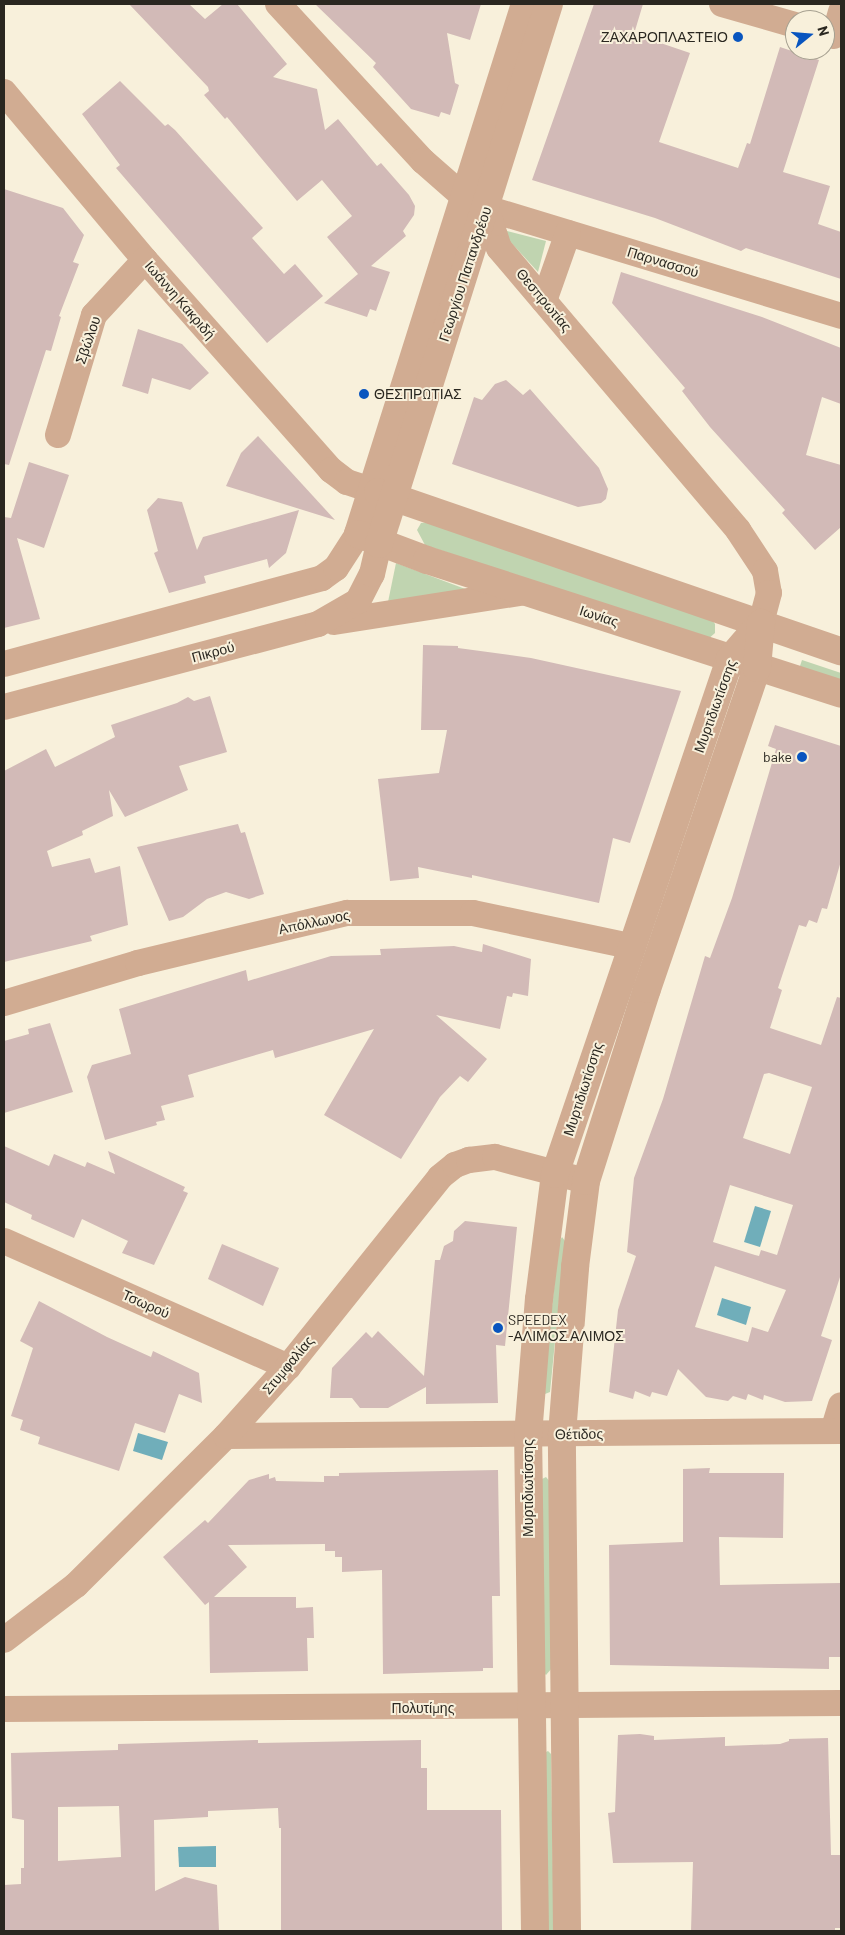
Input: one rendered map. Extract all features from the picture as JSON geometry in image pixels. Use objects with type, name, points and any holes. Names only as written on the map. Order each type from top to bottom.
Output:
[{"type":"street","points":[[278,4],[423,161],[475,202]]},
{"type":"street","name":"Γεωργίου Παπανδρέου","points":[[475,202],[525,4]]},
{"type":"street","name":"Γεωργίου Παπανδρέου","points":[[368,539],[475,202],[548,4]]},
{"type":"street","points":[[722,4],[785,22]]},
{"type":"street","points":[[835,30],[841,12]]},
{"type":"street","name":"Ιωάννη Κακριδή","points":[[4,92],[145,260],[331,470],[347,482],[383,493]]},
{"type":"street","name":"Παρνασσού","points":[[475,202],[568,233],[841,316]]},
{"type":"street","name":"Θεσπρωτίας","points":[[475,202],[499,248],[738,530],[765,571],[769,593],[762,623]]},
{"type":"street","points":[[544,301],[568,233]]},
{"type":"street","name":"Σβώλου","points":[[58,435],[94,315],[145,260]]},
{"type":"street","points":[[383,493],[841,651]]},
{"type":"street","points":[[4,664],[322,578],[368,539]]},
{"type":"street","name":"Ιωνίας","points":[[368,539],[524,592],[841,694]]},
{"type":"street","name":"Πικρού","points":[[4,706],[318,624],[358,601],[372,574],[368,539]]},
{"type":"street","points":[[318,624],[524,592]]},
{"type":"street","name":"Μυρτιδιωτίσσης","points":[[535,1931],[528,1434],[539,1300],[555,1174],[630,946],[730,658],[762,623]]},
{"type":"street","name":"Μυρτιδιωτίσσης","points":[[567,1931],[562,1434],[575,1267],[586,1181],[638,1017],[757,668],[762,623]]},
{"type":"street","name":"Απόλλωνος","points":[[4,1003],[138,963],[347,913],[473,913],[630,946]]},
{"type":"street","name":"Στυμφαλίας","points":[[4,1640],[76,1585],[226,1436],[288,1367],[440,1177],[455,1165],[469,1160],[495,1157],[586,1181]]},
{"type":"street","name":"Τσωρού","points":[[4,1241],[288,1367]]},
{"type":"street","points":[[837,1431],[841,1405]]},
{"type":"street","name":"Θέτιδος","points":[[226,1436],[837,1431]]},
{"type":"street","name":"Πολυτίμης","points":[[4,1709],[532,1707],[841,1703]]},
{"type":"green space","points":[[507,231],[546,241],[538,272],[506,237]]},
{"type":"green space","points":[[431,522],[710,617],[715,624],[715,633],[707,640],[425,545],[417,530],[421,523]]},
{"type":"green space","points":[[396,563],[476,593],[388,602]]},
{"type":"green space","points":[[802,660],[841,673],[841,685],[798,672]]},
{"type":"green space","points":[[562,1237],[565,1241],[550,1392],[545,1394],[543,1389],[559,1242]]},
{"type":"green space","points":[[546,1477],[551,1483],[552,1668],[546,1675],[542,1671],[540,1480]]},
{"type":"green space","points":[[548,1751],[551,1754],[554,1931],[548,1931],[544,1753]]},
{"type":"water","points":[[755,1206],[771,1211],[760,1247],[744,1242]]},
{"type":"water","points":[[722,1298],[751,1307],[746,1325],[717,1315]]},
{"type":"water","points":[[138,1433],[168,1442],[162,1460],[133,1451]]},
{"type":"water","points":[[216,1846],[216,1867],[179,1867],[178,1847]]},
{"type":"building","points":[[129,4],[189,4],[205,19],[223,4],[237,4],[287,64],[273,77],[317,89],[325,130],[338,119],[377,166],[381,163],[409,195],[415,206],[414,215],[403,231],[406,236],[371,266],[390,272],[376,311],[370,309],[367,317],[324,303],[358,274],[327,237],[352,216],[322,180],[297,201],[227,117],[225,119],[204,95],[209,91],[208,87]]},
{"type":"building","points":[[315,4],[481,4],[470,40],[447,33],[455,83],[459,85],[450,115],[441,112],[439,117],[411,109],[373,67],[376,63]]},
{"type":"building","points":[[594,4],[643,4],[634,34],[690,53],[659,142],[738,168],[747,143],[750,144],[780,47],[785,49],[785,60],[819,60],[783,172],[830,186],[818,224],[841,232],[841,279],[746,248],[741,251],[655,218],[532,180]]},
{"type":"building","points":[[120,81],[165,126],[168,124],[175,130],[263,228],[252,238],[284,274],[295,264],[323,296],[267,343],[116,168],[120,165],[82,114]]},
{"type":"building","points":[[4,189],[63,208],[84,235],[73,262],[79,264],[59,316],[61,317],[51,351],[46,350],[9,465],[4,464]]},
{"type":"building","points":[[621,272],[762,317],[841,348],[841,404],[822,397],[806,455],[841,465],[841,527],[815,550],[782,513],[785,510],[710,427],[682,391],[685,388],[612,303]]},
{"type":"building","points":[[138,329],[182,344],[209,373],[190,390],[152,378],[148,394],[122,386]]},
{"type":"building","points":[[506,380],[523,395],[530,389],[599,468],[608,489],[606,499],[601,503],[578,507],[452,464],[474,397],[482,400],[495,384]]},
{"type":"building","points":[[258,436],[335,520],[226,486],[241,453]]},
{"type":"building","points":[[29,462],[69,475],[44,548],[17,538],[40,619],[4,628],[4,517],[11,518]]},
{"type":"building","points":[[158,498],[182,502],[197,550],[203,537],[299,510],[286,553],[269,568],[267,559],[204,576],[206,583],[169,593],[154,553],[158,551],[147,510]]},
{"type":"building","points":[[423,645],[458,646],[458,648],[531,658],[681,691],[630,843],[613,838],[599,903],[472,875],[472,878],[418,867],[419,878],[390,881],[378,779],[439,773],[447,730],[421,730]]},
{"type":"building","points":[[210,696],[227,752],[179,766],[188,790],[125,817],[109,790],[113,816],[82,831],[83,835],[47,851],[52,867],[90,858],[95,873],[120,866],[128,925],[90,936],[92,941],[4,962],[4,771],[46,749],[55,767],[115,737],[111,725],[177,703],[188,697],[194,701]]},
{"type":"building","points":[[775,725],[841,746],[841,861],[827,909],[822,908],[817,923],[809,920],[806,927],[799,925],[778,988],[782,990],[770,1028],[821,1045],[837,997],[841,998],[841,1274],[821,1336],[832,1340],[812,1401],[785,1402],[764,1395],[763,1400],[748,1394],[746,1400],[733,1396],[728,1401],[706,1397],[678,1369],[667,1396],[652,1392],[650,1397],[635,1391],[633,1399],[609,1392],[618,1310],[636,1256],[627,1252],[634,1178],[663,1099],[705,956],[710,958],[732,898],[776,749],[768,746]],"holes":[[[769,1073],[812,1087],[790,1154],[743,1138],[764,1074]],[[730,1185],[793,1205],[777,1255],[761,1250],[759,1256],[713,1242]],[[715,1266],[786,1290],[768,1332],[752,1327],[748,1342],[695,1327]]]},
{"type":"building","points":[[238,824],[241,833],[245,832],[264,894],[249,899],[226,892],[207,899],[183,917],[169,921],[137,847]]},
{"type":"building","points":[[483,944],[531,959],[528,996],[513,993],[512,997],[507,996],[500,1029],[436,1015],[487,1059],[468,1082],[460,1076],[440,1097],[401,1159],[324,1115],[374,1029],[275,1058],[273,1050],[188,1075],[194,1097],[161,1106],[165,1120],[156,1122],[157,1125],[105,1140],[87,1077],[92,1065],[131,1054],[119,1009],[246,970],[248,981],[331,956],[381,955],[380,949],[454,946],[482,952]]},
{"type":"building","points":[[50,1023],[73,1092],[4,1113],[4,1041],[29,1034],[28,1029]]},
{"type":"building","points":[[4,1146],[49,1166],[54,1154],[85,1167],[87,1162],[115,1174],[108,1151],[185,1187],[183,1191],[188,1193],[154,1265],[122,1253],[128,1241],[82,1219],[74,1238],[31,1219],[32,1215],[4,1202]]},
{"type":"building","points":[[465,1221],[517,1227],[505,1346],[496,1345],[498,1403],[426,1404],[426,1387],[388,1408],[360,1408],[352,1398],[330,1398],[332,1368],[366,1332],[372,1338],[378,1331],[424,1376],[435,1260],[440,1260],[444,1246],[453,1241],[454,1231]]},
{"type":"building","points":[[222,1244],[279,1268],[263,1306],[208,1279]]},
{"type":"building","points":[[39,1301],[107,1337],[151,1357],[153,1351],[199,1373],[202,1403],[179,1394],[165,1433],[135,1423],[119,1471],[38,1444],[40,1437],[20,1430],[23,1420],[11,1416],[33,1348],[20,1341]]},
{"type":"building","points":[[710,1468],[709,1473],[784,1473],[783,1538],[719,1537],[720,1585],[841,1583],[841,1657],[829,1657],[829,1669],[610,1665],[609,1545],[683,1542],[683,1469]]},
{"type":"building","points":[[498,1470],[500,1596],[492,1596],[493,1668],[483,1668],[483,1671],[383,1674],[382,1570],[342,1572],[342,1557],[335,1557],[335,1551],[325,1551],[325,1544],[228,1545],[247,1567],[214,1597],[296,1597],[296,1608],[313,1607],[314,1638],[307,1638],[308,1671],[210,1673],[209,1602],[205,1605],[163,1557],[205,1520],[208,1523],[249,1480],[269,1474],[269,1479],[275,1477],[276,1481],[324,1482],[324,1476],[339,1476],[339,1473]]},
{"type":"building","points":[[640,1734],[654,1736],[654,1740],[725,1737],[725,1746],[780,1744],[789,1741],[789,1739],[828,1738],[831,1855],[841,1855],[841,1928],[835,1928],[835,1931],[691,1931],[693,1862],[613,1863],[608,1813],[615,1812],[618,1735]]},
{"type":"building","points":[[258,1740],[258,1743],[421,1740],[421,1768],[427,1768],[427,1810],[501,1810],[502,1931],[281,1931],[281,1828],[279,1828],[278,1808],[208,1811],[208,1817],[154,1820],[155,1891],[185,1877],[217,1885],[219,1931],[4,1931],[4,1885],[21,1884],[21,1868],[24,1868],[24,1820],[12,1818],[11,1753],[118,1750],[118,1744]],"holes":[[[119,1806],[121,1857],[58,1861],[58,1807]]]},
{"type":"place","name":"ΖΑΧΑΡΟΠΛΑΣΤΕΙΟ","points":[[738,37]]},
{"type":"place","name":"ΘΕΣΠΡΩΤΙΑΣ","points":[[364,394]]},
{"type":"place","name":"bake","points":[[802,757]]},
{"type":"place","name":"SPEEDEX -ΑΛΙΜΟΣ ΑΛΙΜΟΣ","points":[[498,1328]]}]
